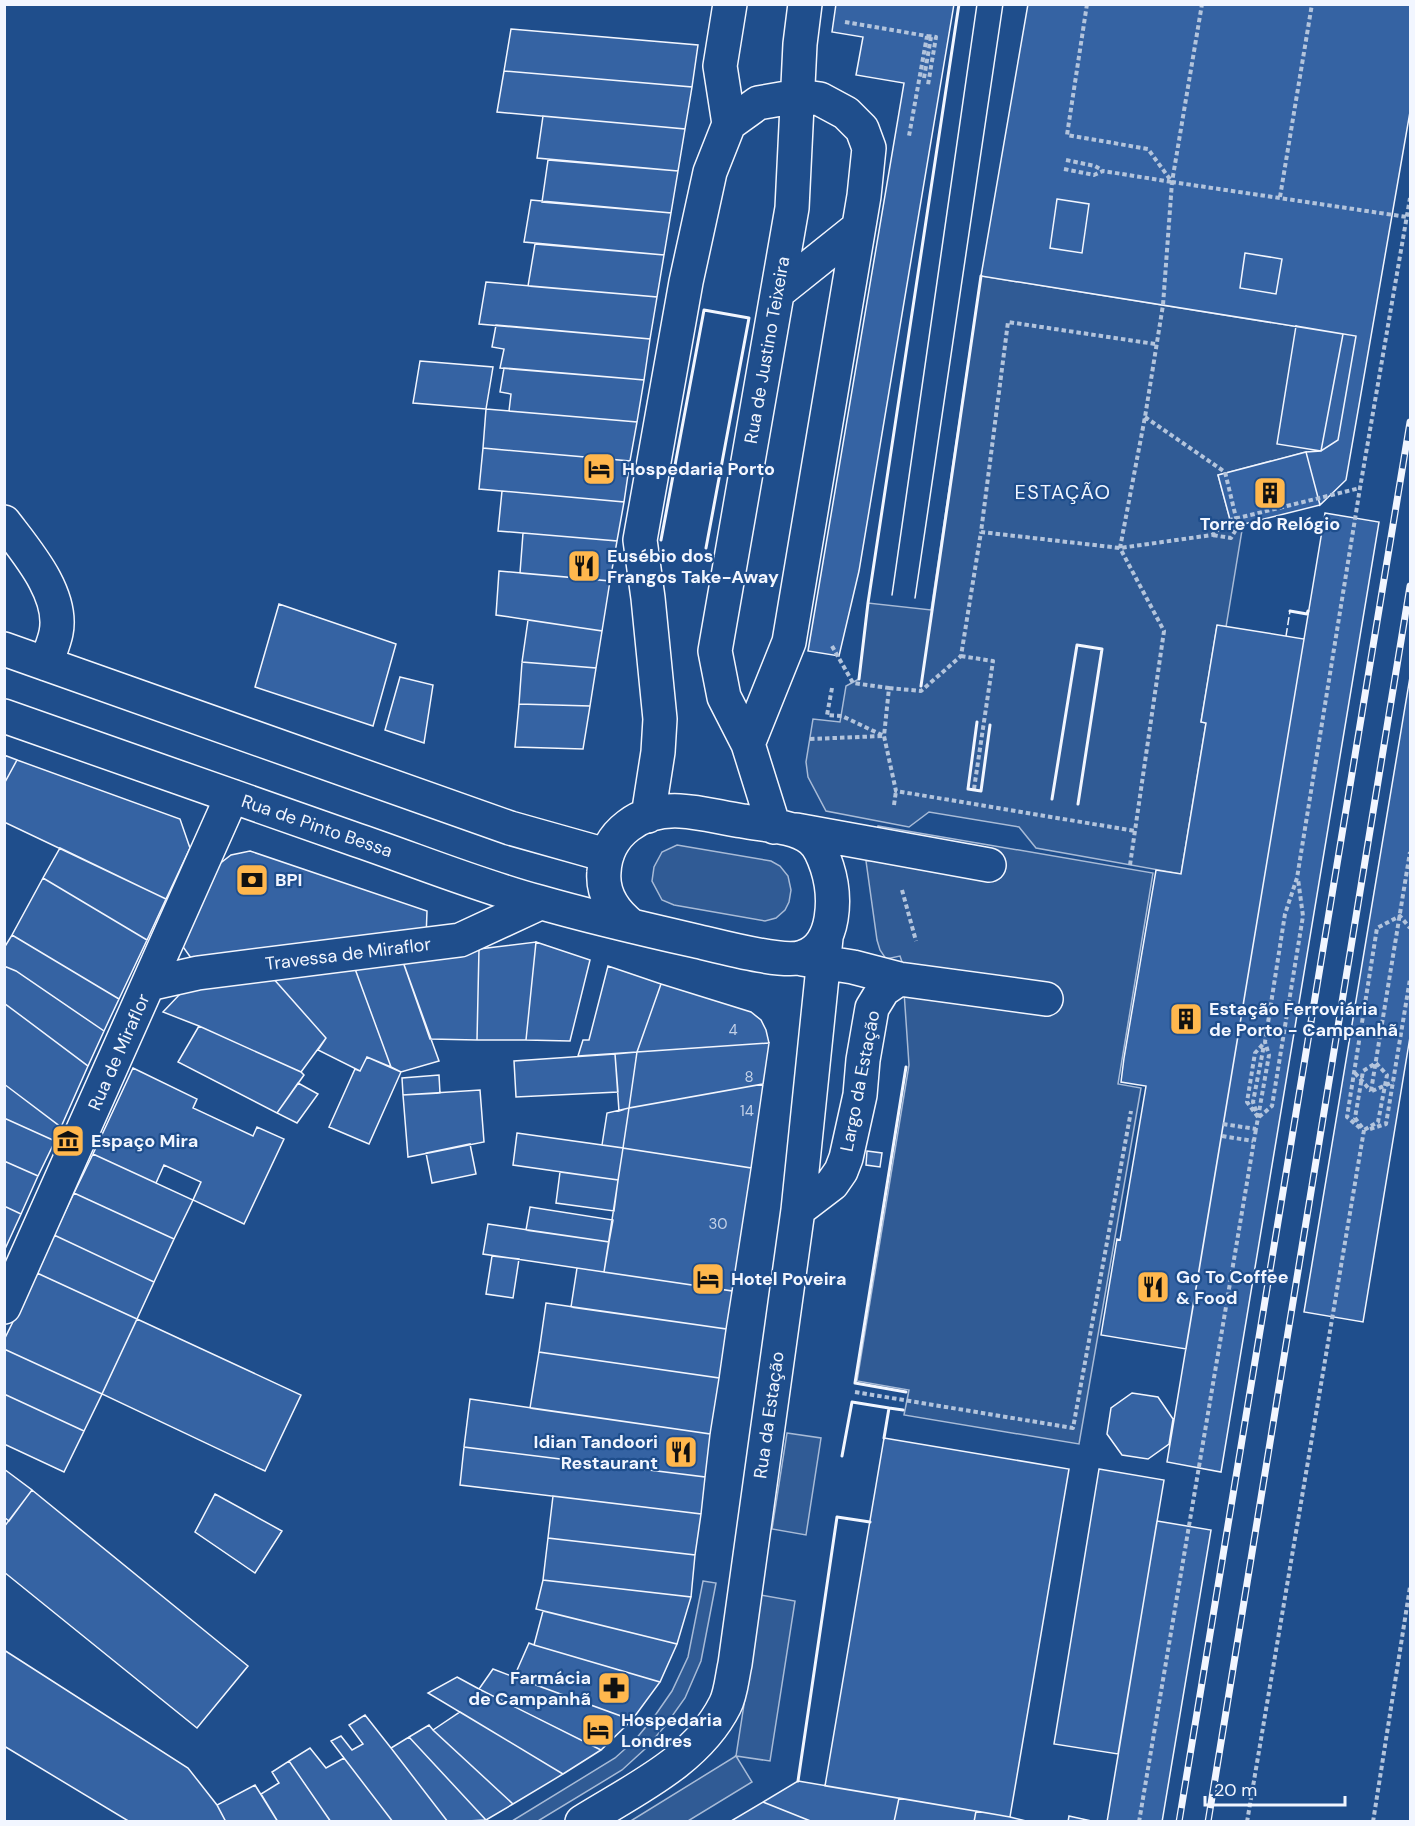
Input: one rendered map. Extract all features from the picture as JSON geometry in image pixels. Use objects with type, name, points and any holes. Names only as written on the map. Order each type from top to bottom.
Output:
[{"type":"street","points":[[648,816],[658,752],[660,719],[640,540],[686,282],[710,172],[729,124],[720,66],[729,4]]},
{"type":"street","name":"Rua de Justino Teixeira","points":[[781,828],[748,744],[724,697],[715,651],[792,208],[800,44],[805,4]]},
{"type":"street","points":[[729,124],[758,103],[798,96],[820,99],[846,113],[862,129],[869,148],[858,228],[789,642],[748,744]]},
{"type":"street","points":[[778,292],[858,228]]},
{"type":"street","points":[[4,522],[38,569],[53,598],[56,632],[46,664]]},
{"type":"street","points":[[4,649],[510,828],[606,855]]},
{"type":"street","name":"Rua de Pinto Bessa","points":[[4,716],[540,903],[760,956],[817,953]]},
{"type":"street","name":"Rua de Miraflor","points":[[4,1306],[232,796]]},
{"type":"street","points":[[633,926],[620,917],[607,893],[604,881],[606,855],[612,841],[621,831],[634,821],[657,813],[682,811],[989,865]]},
{"type":"street","points":[[781,828],[811,839],[820,851],[828,870],[832,897],[817,953],[853,967],[899,979],[1046,999]]},
{"type":"street","name":"Travessa de Miraflor","points":[[149,984],[198,973],[460,940],[540,903]]},
{"type":"street","name":"Rua da Estação","points":[[582,1821],[676,1762],[705,1734],[726,1704],[735,1664],[798,1210],[817,953]]},
{"type":"street","name":"Largo da Estação","points":[[798,1210],[832,1184],[841,1171],[860,1095],[863,1060],[872,1008],[883,990],[899,979]]},
{"type":"path","points":[[1087,4],[1066,135],[1148,149],[1172,182]]},
{"type":"path","points":[[1130,866],[1164,631],[1120,548],[1163,305],[1172,182],[1202,4]]},
{"type":"path","points":[[1280,197],[1312,4]]},
{"type":"path","points":[[847,14],[845,23],[936,37],[928,85]]},
{"type":"path","points":[[924,78],[929,37]]},
{"type":"path","points":[[908,141],[929,37]]},
{"type":"path","points":[[1066,160],[1095,166],[1103,171],[1407,217]]},
{"type":"path","points":[[1064,169],[1094,175],[1103,171]]},
{"type":"path","points":[[1258,1117],[1253,1102],[1285,914],[1297,878],[1410,198]]},
{"type":"path","points":[[827,638],[853,683],[889,688],[921,691],[961,656],[981,532],[1008,321],[1155,344]]},
{"type":"path","points":[[981,532],[1120,548],[1212,535],[1231,538],[1238,526],[1225,472],[1145,417]]},
{"type":"path","points":[[1212,535],[1230,520],[1360,488]]},
{"type":"path","points":[[961,656],[993,661],[974,789]]},
{"type":"path","points":[[832,688],[828,715],[842,716],[884,736]]},
{"type":"path","points":[[889,688],[884,736],[896,791],[1135,831]]},
{"type":"path","points":[[810,739],[884,736]]},
{"type":"path","points":[[1371,1091],[1410,852]]},
{"type":"path","points":[[1258,1117],[1272,1106],[1303,916],[1297,878]]},
{"type":"path","points":[[899,879],[917,944]]},
{"type":"path","points":[[1400,916],[1410,928]]},
{"type":"path","points":[[1364,1130],[1347,1117],[1377,928],[1400,916]]},
{"type":"path","points":[[1364,1130],[1386,1124],[1410,979]]},
{"type":"path","points":[[1258,1117],[1247,1102],[1254,1053],[1265,1042]]},
{"type":"path","points":[[1139,1821],[1269,1055],[1265,1042]]},
{"type":"path","points":[[1247,1821],[1364,1130],[1355,1118],[1363,1071],[1376,1063]]},
{"type":"path","points":[[1364,1130],[1378,1122],[1387,1075],[1376,1063]]},
{"type":"path","points":[[1354,1072],[1371,1091]]},
{"type":"path","points":[[1371,1091],[1393,1082]]},
{"type":"path","points":[[855,1392],[1073,1428],[1131,1111]]},
{"type":"path","points":[[1223,1124],[1256,1129]]},
{"type":"path","points":[[1222,1136],[1253,1141]]},
{"type":"path","points":[[1373,1821],[1410,1587]]},
{"type":"shaded area","points":[[981,276],[1343,334],[1315,488],[1306,452],[1218,475],[1232,527],[1243,524],[1226,627],[1217,626],[1201,722],[1206,723],[1181,874],[1036,848],[1019,827],[929,812],[909,827],[826,811],[808,777],[806,762],[813,719],[840,722],[846,686],[859,679],[868,603],[931,610]]},
{"type":"shaded area","points":[[878,826],[1153,873],[1118,1084],[1141,1088],[1079,1444],[904,1415],[909,1390],[857,1381],[909,1065],[902,962],[900,956],[886,959],[880,950],[866,861],[874,860],[872,855]]},
{"type":"shaded area","points":[[677,845],[771,861],[780,866],[788,876],[791,890],[785,910],[776,918],[765,921],[674,905],[662,900],[652,881],[654,867],[662,852]]},
{"type":"shaded area","points":[[787,1433],[821,1438],[806,1535],[772,1529]]},
{"type":"shaded area","points":[[703,1581],[716,1583],[701,1661],[685,1698],[665,1726],[622,1770],[538,1821],[512,1821],[615,1758],[635,1740],[654,1717],[672,1691],[688,1657]]},
{"type":"shaded area","points":[[761,1595],[795,1601],[770,1761],[736,1756]]},
{"type":"shaded area","points":[[736,1756],[752,1782],[688,1821],[629,1822]]},
{"type":"building","points":[[836,4],[954,4],[859,571],[839,656],[808,651],[904,83],[856,75],[863,37],[832,32]]},
{"type":"building","points":[[1028,4],[1410,4],[1410,112],[1346,480],[1320,505],[1306,452],[1321,451],[1343,334],[981,276]]},
{"type":"building","points":[[511,29],[698,45],[692,87],[504,71]]},
{"type":"building","points":[[504,71],[692,87],[685,129],[497,112]]},
{"type":"building","points":[[543,116],[685,129],[678,171],[537,158]]},
{"type":"building","points":[[548,160],[678,171],[671,213],[542,202]]},
{"type":"building","points":[[1057,199],[1089,204],[1082,253],[1050,248]]},
{"type":"building","points":[[531,200],[671,213],[664,255],[524,242]]},
{"type":"building","points":[[535,244],[664,255],[657,297],[528,286]]},
{"type":"building","points":[[1245,253],[1282,259],[1276,294],[1240,288]]},
{"type":"building","points":[[486,282],[657,297],[650,339],[479,324]]},
{"type":"building","points":[[496,325],[650,339],[644,380],[500,368],[504,349],[492,347]]},
{"type":"building","points":[[1296,326],[1356,336],[1338,440],[1321,451],[1277,444]]},
{"type":"building","points":[[420,361],[493,367],[486,409],[413,403]]},
{"type":"building","points":[[504,368],[644,380],[637,422],[509,411],[511,394],[500,392]]},
{"type":"building","points":[[486,409],[637,422],[630,461],[483,448]]},
{"type":"building","points":[[483,448],[630,461],[624,502],[479,489]]},
{"type":"building","name":"Torre do Relógio","points":[[1306,452],[1320,505],[1232,527],[1218,475]]},
{"type":"building","points":[[502,491],[624,502],[617,541],[498,531]]},
{"type":"building","points":[[1325,513],[1379,522],[1221,1472],[1167,1462]]},
{"type":"building","points":[[523,533],[617,541],[610,581],[520,573]]},
{"type":"building","points":[[499,571],[610,581],[602,631],[496,615]]},
{"type":"building","points":[[279,604],[396,644],[373,726],[255,687]]},
{"type":"building","points":[[528,620],[602,631],[596,668],[522,662]]},
{"type":"building","name":"Estação Ferroviária de Porto - Campanhã","points":[[1217,625],[1304,639],[1186,1349],[1101,1335],[1117,1239],[1120,1240],[1146,1086],[1121,1082],[1124,1058],[1156,870],[1181,874],[1206,723],[1201,722]]},
{"type":"building","points":[[522,662],[596,668],[590,706],[519,704]]},
{"type":"building","points":[[400,677],[433,685],[424,743],[385,730]]},
{"type":"building","points":[[1410,677],[1410,1037],[1363,1322],[1304,1312]]},
{"type":"building","points":[[519,704],[590,706],[583,749],[515,747]]},
{"type":"building","points":[[4,755],[17,760],[4,784]]},
{"type":"building","points":[[17,760],[180,819],[190,848],[166,899],[4,822],[4,784]]},
{"type":"building","points":[[60,848],[166,899],[147,940],[43,878]]},
{"type":"building","points":[[250,851],[427,911],[426,939],[196,965],[181,944],[218,865],[231,855]]},
{"type":"building","points":[[43,878],[147,940],[119,999],[12,935]]},
{"type":"building","points":[[12,935],[119,999],[104,1031],[16,971],[4,966],[4,948]]},
{"type":"building","points":[[536,942],[526,1040],[477,1040],[479,949]]},
{"type":"building","points":[[536,942],[590,960],[570,1041],[526,1040]]},
{"type":"building","points":[[479,949],[477,1040],[430,1039],[402,959]]},
{"type":"building","points":[[402,959],[439,1061],[401,1072],[391,1067],[354,966]]},
{"type":"building","points":[[4,966],[16,971],[104,1031],[88,1066],[4,1003]]},
{"type":"building","points":[[354,966],[391,1067],[367,1057],[360,1071],[318,1050],[326,1038],[272,977]]},
{"type":"building","points":[[608,966],[661,984],[637,1052],[578,1056],[583,1040],[589,1040]]},
{"type":"building","points":[[272,977],[326,1038],[301,1072],[163,1012],[180,994],[195,987]]},
{"type":"building","points":[[661,984],[751,1012],[761,1020],[769,1043],[637,1052]]},
{"type":"building","points":[[4,1003],[88,1066],[61,1127],[4,1084]]},
{"type":"building","points":[[199,1026],[304,1075],[277,1113],[178,1062]]},
{"type":"building","points":[[769,1043],[763,1084],[629,1108],[637,1052]]},
{"type":"building","points":[[637,1052],[629,1108],[619,1111],[615,1054]]},
{"type":"building","points":[[615,1054],[618,1092],[516,1097],[514,1061]]},
{"type":"building","points":[[367,1057],[401,1072],[369,1144],[329,1127],[355,1069],[360,1071]]},
{"type":"building","points":[[133,1068],[197,1099],[193,1108],[253,1136],[257,1127],[284,1139],[244,1224],[193,1200],[201,1182],[164,1165],[156,1183],[93,1154]]},
{"type":"building","points":[[439,1075],[440,1093],[403,1095],[402,1078]]},
{"type":"building","points":[[298,1083],[318,1094],[297,1123],[277,1113]]},
{"type":"building","points":[[4,1084],[61,1127],[55,1141],[4,1118]]},
{"type":"building","points":[[763,1084],[751,1168],[623,1148],[629,1108]]},
{"type":"building","points":[[480,1090],[484,1142],[408,1157],[403,1095]]},
{"type":"building","points":[[629,1108],[623,1148],[602,1145],[607,1113]]},
{"type":"building","points":[[4,1118],[55,1141],[38,1176],[4,1161]]},
{"type":"building","points":[[517,1133],[623,1148],[618,1180],[513,1165]]},
{"type":"building","points":[[470,1144],[476,1174],[432,1183],[426,1153]]},
{"type":"building","points":[[623,1148],[751,1168],[732,1291],[604,1272]]},
{"type":"building","points":[[867,1151],[882,1153],[880,1167],[866,1165]]},
{"type":"building","points":[[93,1154],[193,1200],[174,1239],[74,1193]]},
{"type":"building","points":[[4,1161],[38,1176],[21,1214],[4,1206]]},
{"type":"building","points":[[560,1172],[618,1180],[614,1211],[556,1203]]},
{"type":"building","points":[[74,1193],[174,1239],[154,1282],[54,1235]]},
{"type":"building","points":[[4,1206],[21,1214],[5,1249],[4,1248]]},
{"type":"building","points":[[530,1207],[613,1220],[609,1242],[526,1230]]},
{"type":"building","points":[[488,1224],[609,1242],[604,1272],[483,1254]]},
{"type":"building","points":[[54,1235],[154,1282],[137,1319],[37,1273]]},
{"type":"building","points":[[492,1256],[519,1259],[513,1298],[486,1294]]},
{"type":"building","points":[[577,1268],[732,1291],[726,1329],[571,1307]]},
{"type":"building","points":[[37,1273],[137,1319],[102,1394],[4,1349],[4,1340]]},
{"type":"building","points":[[546,1303],[726,1329],[719,1378],[539,1352]]},
{"type":"building","points":[[137,1319],[301,1395],[265,1471],[102,1394]]},
{"type":"building","points":[[4,1349],[102,1394],[84,1431],[4,1394]]},
{"type":"building","points":[[539,1352],[719,1378],[710,1434],[530,1408]]},
{"type":"building","points":[[1132,1393],[1158,1397],[1173,1419],[1169,1444],[1148,1459],[1122,1455],[1107,1434],[1111,1408]]},
{"type":"building","points":[[4,1394],[84,1431],[64,1472],[4,1444]]},
{"type":"building","points":[[470,1399],[710,1434],[705,1477],[464,1447]]},
{"type":"building","points":[[884,1438],[1069,1469],[1010,1817],[825,1786]]},
{"type":"building","points":[[464,1447],[705,1477],[701,1514],[460,1485]]},
{"type":"building","points":[[4,1469],[32,1490],[9,1521],[4,1517]]},
{"type":"building","points":[[1099,1469],[1164,1480],[1118,1754],[1054,1744]]},
{"type":"building","points":[[32,1490],[248,1666],[197,1728],[4,1572],[4,1527]]},
{"type":"building","points":[[215,1494],[282,1531],[255,1573],[195,1532]]},
{"type":"building","points":[[553,1496],[701,1514],[695,1555],[548,1538]]},
{"type":"building","points":[[1157,1521],[1211,1530],[1162,1822],[1107,1822]]},
{"type":"building","points":[[548,1538],[695,1555],[691,1597],[543,1580]]},
{"type":"building","points":[[543,1580],[691,1597],[677,1644],[536,1609]]},
{"type":"building","points":[[543,1611],[677,1644],[660,1682],[534,1645]]},
{"type":"building","points":[[529,1643],[660,1682],[632,1720],[514,1677]]},
{"type":"building","points":[[4,1650],[188,1768],[217,1805],[226,1822],[130,1822],[4,1746]]},
{"type":"building","points":[[493,1669],[632,1720],[601,1750],[479,1689]]},
{"type":"building","points":[[457,1677],[601,1750],[563,1774],[428,1693]]},
{"type":"building","points":[[460,1712],[563,1774],[513,1804],[433,1730]]},
{"type":"building","points":[[365,1715],[448,1822],[393,1822],[331,1741],[341,1736],[352,1750],[363,1744],[349,1725]]},
{"type":"building","points":[[429,1725],[513,1804],[486,1820],[409,1737]]},
{"type":"building","points":[[409,1737],[486,1820],[448,1822],[391,1748]]},
{"type":"building","points":[[310,1748],[326,1768],[344,1758],[393,1822],[331,1822],[289,1761]]},
{"type":"building","points":[[289,1761],[331,1822],[278,1822],[261,1794],[279,1783],[272,1772]]},
{"type":"building","points":[[798,1781],[899,1798],[894,1822],[813,1822],[763,1802]]},
{"type":"building","points":[[255,1785],[278,1822],[226,1822],[217,1805]]},
{"type":"building","points":[[899,1798],[976,1811],[974,1822],[894,1822]]},
{"type":"building","points":[[763,1802],[813,1822],[731,1821]]},
{"type":"building","points":[[976,1811],[1010,1817],[1030,1822],[974,1822]]},
{"type":"building","points":[[1069,1816],[1096,1822],[1068,1822]]},
{"type":"tram line","points":[[892,595],[977,4]]},
{"type":"tram line","points":[[915,598],[1003,4]]},
{"type":"railway","points":[[1179,1822],[1410,422]]},
{"type":"railway","points":[[1208,1822],[1410,586]]},
{"type":"fence","points":[[1286,636],[1290,611]]},
{"type":"wall","points":[[859,679],[868,603],[959,4]]},
{"type":"wall","points":[[921,686],[981,276]]},
{"type":"wall","points":[[661,540],[704,310],[749,318],[706,548]]},
{"type":"wall","points":[[1290,611],[1307,614],[1308,611]]},
{"type":"wall","points":[[1052,799],[1077,645],[1102,649],[1078,804]]},
{"type":"wall","points":[[977,722],[968,789],[981,791],[990,725]]},
{"type":"wall","points":[[906,1067],[855,1383],[906,1392]]},
{"type":"wall","points":[[842,1456],[852,1402],[889,1408],[884,1438]]},
{"type":"wall","points":[[889,1408],[903,1410]]},
{"type":"wall","points":[[798,1781],[837,1517],[870,1522]]},
{"type":"place","name":"Hospedaria Porto","points":[[599,469]]},
{"type":"place","name":"Torre do Relógio","points":[[1270,493]]},
{"type":"place","name":"Eusébio dos Frangos Take-Away","points":[[584,566]]},
{"type":"place","name":"BPI","points":[[252,880]]},
{"type":"place","name":"Estação Ferroviária de Porto - Campanhã","points":[[1186,1019]]},
{"type":"place","name":"Espaço Mira","points":[[68,1141]]},
{"type":"place","name":"Hotel Poveira","points":[[708,1279]]},
{"type":"place","name":"Go To Coffee & Food","points":[[1153,1287]]},
{"type":"place","name":"Idian Tandoori Restaurant","points":[[681,1452]]},
{"type":"place","name":"Farmácia de Campanhã","points":[[614,1688]]},
{"type":"place","name":"Hospedaria Londres","points":[[598,1730]]},
{"type":"district","name":"ESTAÇÃO","points":[[1063,492]]}]
